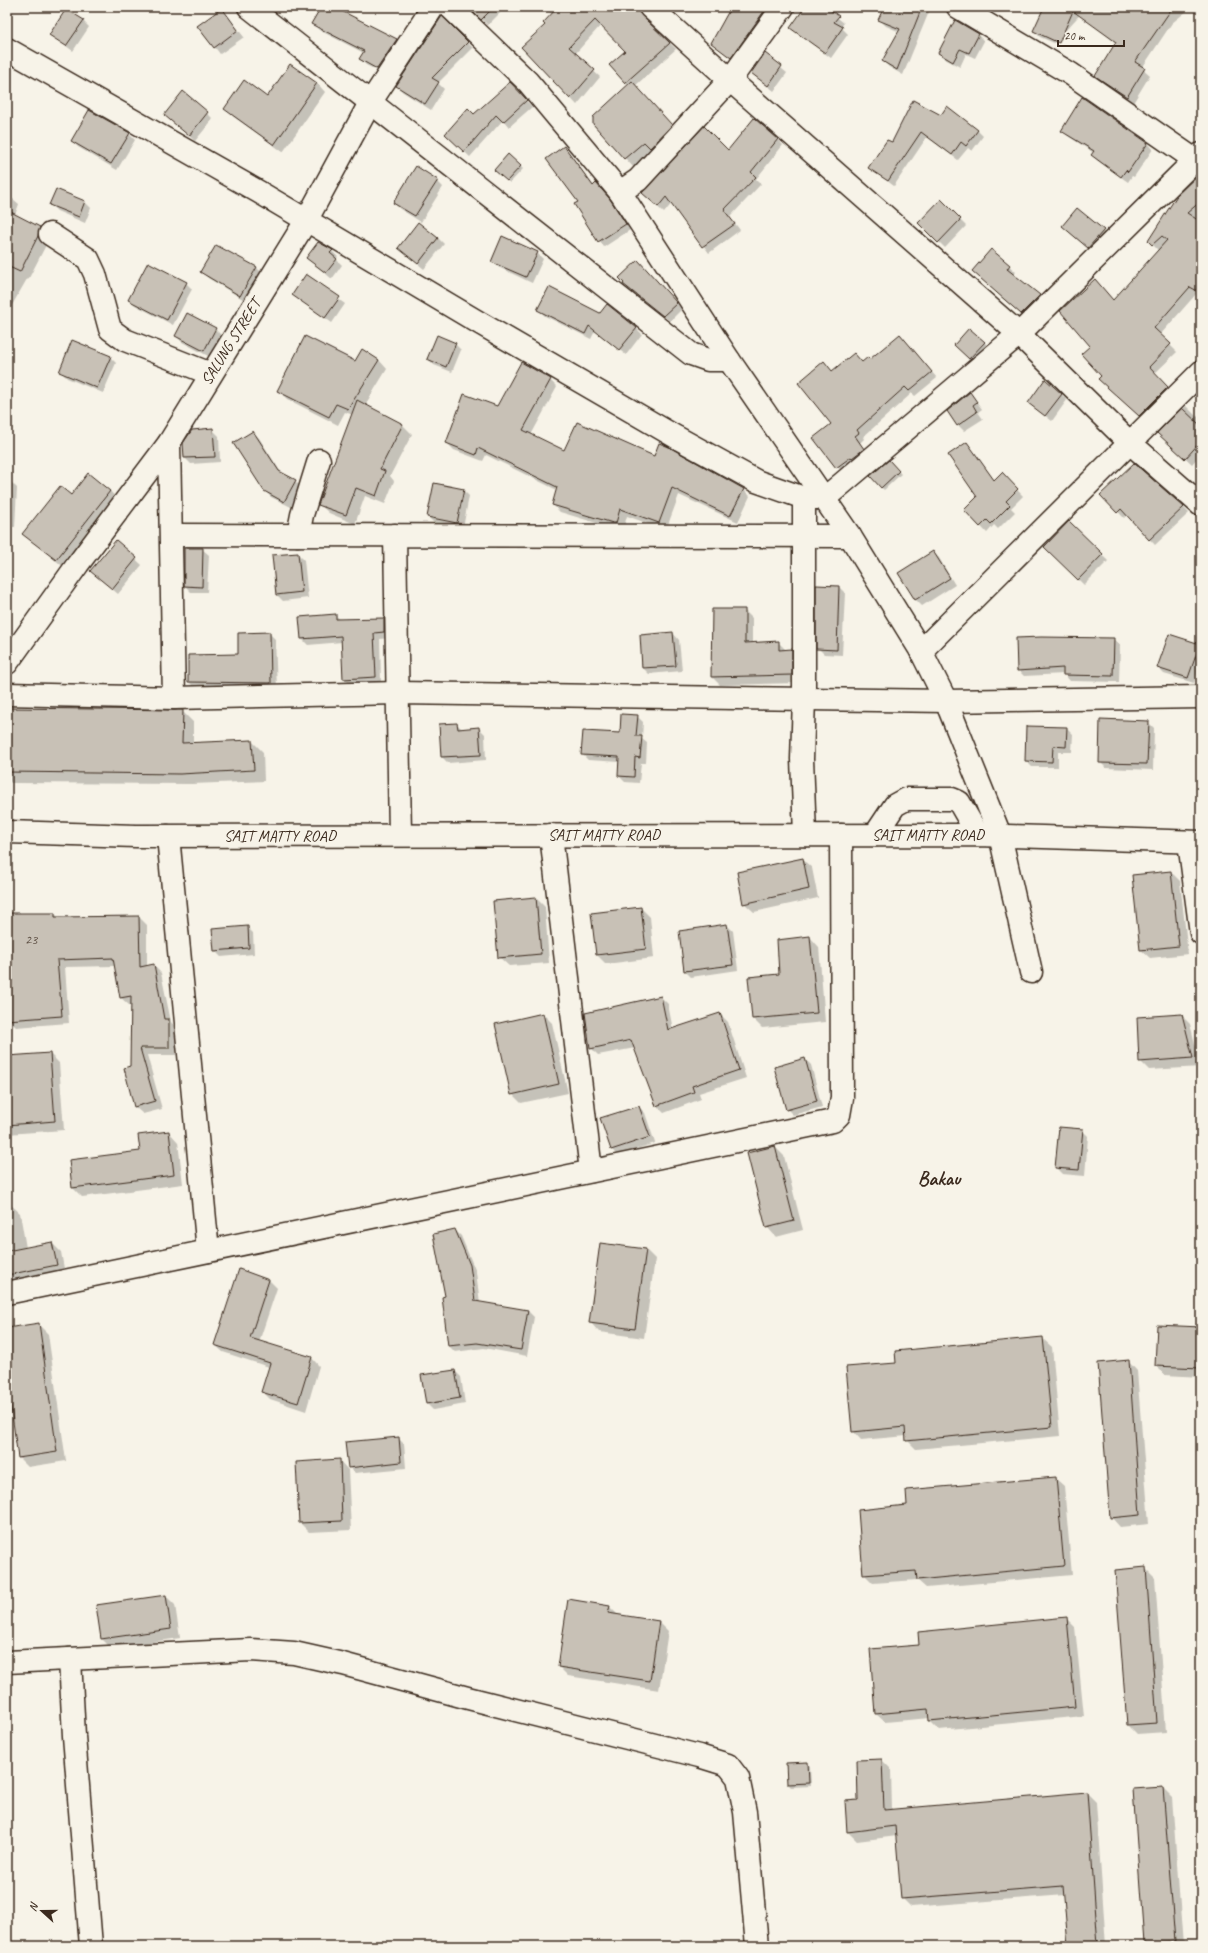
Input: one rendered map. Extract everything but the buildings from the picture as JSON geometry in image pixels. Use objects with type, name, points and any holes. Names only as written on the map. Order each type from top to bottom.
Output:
[{"type":"street","points":[[249,7],[691,354],[708,360],[729,360]]},
{"type":"street","name":"SALUNG STREET","points":[[7,663],[169,443],[306,221],[370,103],[433,7]]},
{"type":"street","points":[[450,7],[528,82],[620,192],[729,360],[814,498],[850,536],[921,651],[946,701],[1000,835],[1031,972]]},
{"type":"street","points":[[650,7],[730,80],[1019,334],[1129,442],[1201,505]]},
{"type":"street","points":[[620,192],[638,180],[730,80],[783,7]]},
{"type":"street","points":[[805,835],[802,759],[804,698],[803,535],[814,498],[1019,334],[1198,157],[1070,74],[958,7]]},
{"type":"street","points":[[7,49],[259,192],[306,221],[683,441],[756,481],[814,498]]},
{"type":"street","points":[[50,234],[88,259],[95,274],[110,329],[125,340],[211,374]]},
{"type":"street","points":[[921,651],[1129,442],[1201,372]]},
{"type":"street","points":[[169,443],[174,698]]},
{"type":"street","points":[[298,535],[302,515],[319,460]]},
{"type":"street","points":[[172,535],[850,536]]},
{"type":"street","points":[[395,535],[399,693],[400,836]]},
{"type":"street","points":[[7,694],[174,698],[399,693],[946,701],[1201,697]]},
{"type":"street","points":[[875,835],[895,805],[906,799],[952,799],[959,802],[978,835]]},
{"type":"street","name":"SAIT MATTY ROAD","points":[[7,832],[168,836],[1000,835],[1195,842]]},
{"type":"street","points":[[551,835],[591,1171]]},
{"type":"street","points":[[7,1293],[833,1121],[839,1115],[842,1098],[841,835]]},
{"type":"street","points":[[168,836],[208,1251]]},
{"type":"street","points":[[1195,842],[1201,934]]},
{"type":"street","points":[[7,1662],[251,1650],[294,1653],[343,1664],[468,1698],[691,1754],[728,1765],[738,1778],[744,1812],[757,1946]]},
{"type":"street","points":[[70,1659],[74,1736],[91,1946]]},
{"type":"district","name":"Bakau","points":[[939,1178]]}]
